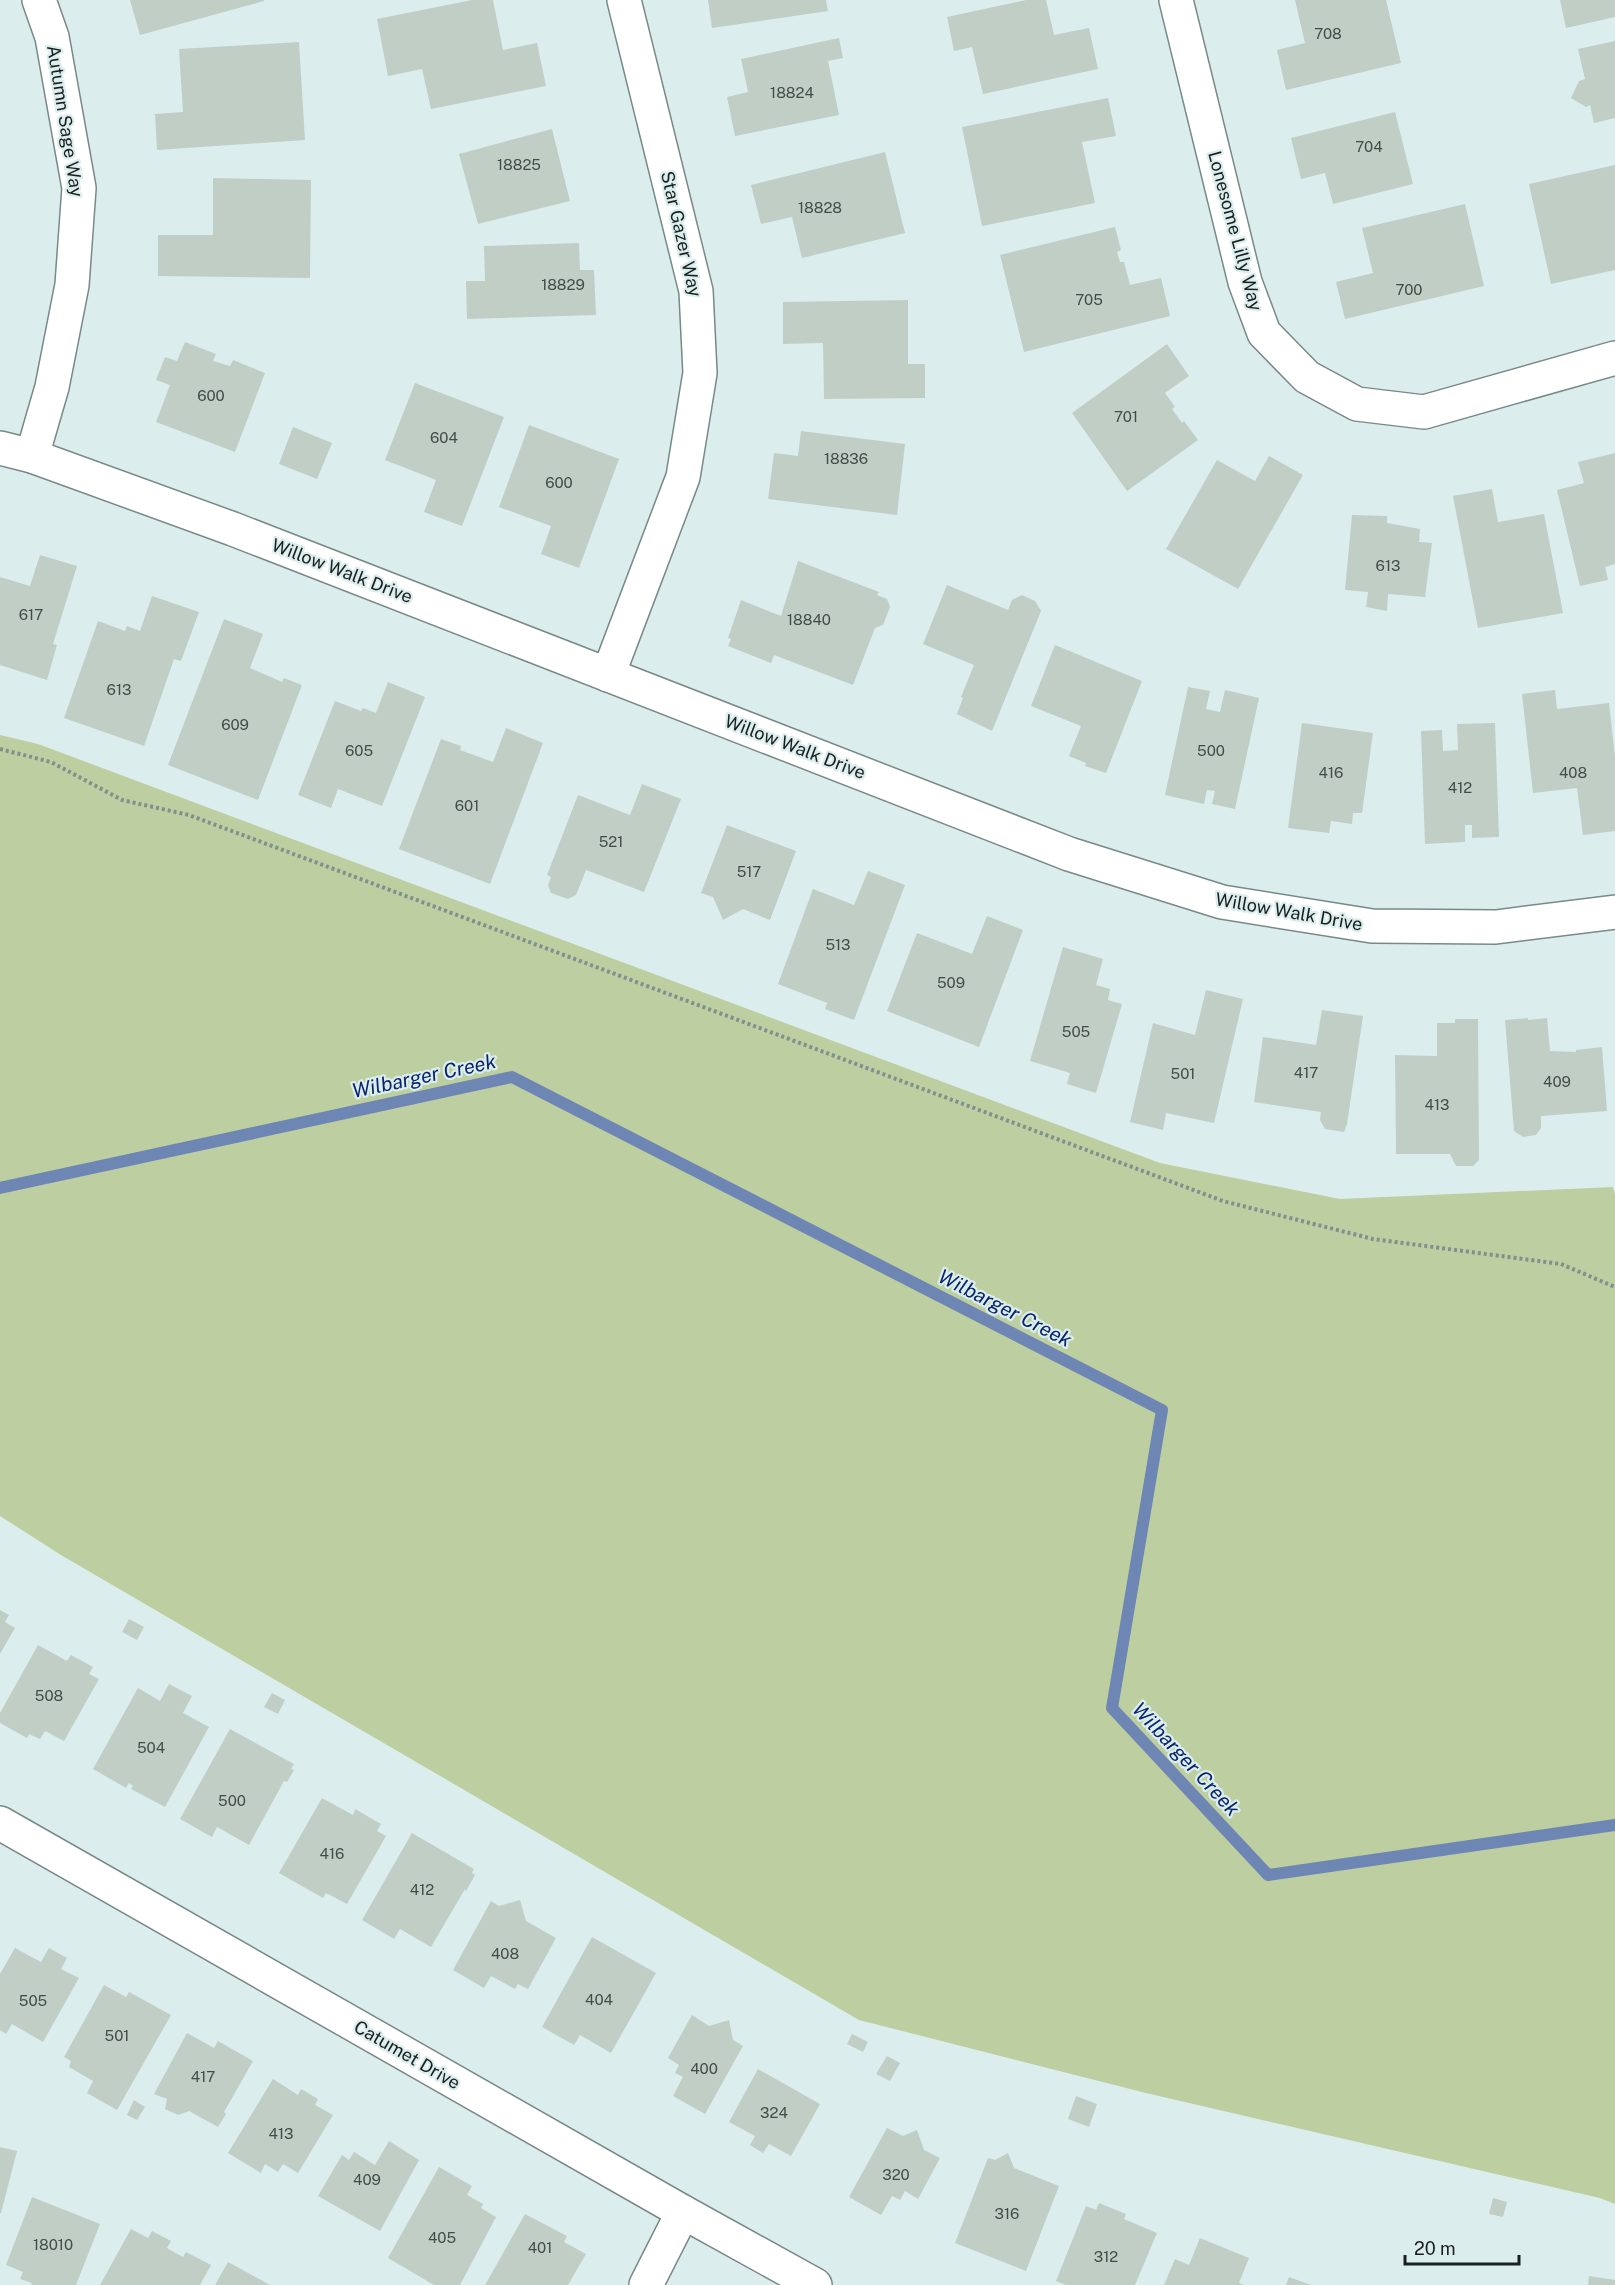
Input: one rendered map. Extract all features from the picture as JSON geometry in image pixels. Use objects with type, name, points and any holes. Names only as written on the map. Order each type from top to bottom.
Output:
[{"type":"street","name":"Autumn Sage Way","points":[[32,456],[52,387],[72,285],[79,188],[52,37],[39,0]]},
{"type":"street","name":"Star Gazer Way","points":[[608,675],[683,477],[700,373],[696,291],[624,0]]},
{"type":"street","name":"Lonesome Lilly Way","points":[[1176,0],[1245,282],[1264,333],[1307,377],[1357,404],[1424,412],[1615,358]]},
{"type":"street","name":"Willow Walk Drive","points":[[0,448],[32,456],[233,529],[1069,854],[1222,902],[1372,926],[1497,927],[1615,912]]},
{"type":"street","name":"Catumet Drive","points":[[0,1823],[815,2285]]},
{"type":"street","points":[[646,2285],[683,2212]]},
{"type":"path","points":[[0,749],[51,762],[122,800],[189,815],[1223,1201],[1372,1239],[1561,1264],[1615,1287]]},
{"type":"green space","points":[[0,735],[38,744],[1160,1163],[1340,1199],[1613,1187],[1615,1195],[1615,2204],[1600,2198],[1146,2093],[859,2020],[61,1555],[0,1516]]},
{"type":"building","points":[[130,0],[264,0],[264,1],[140,35]]},
{"type":"building","points":[[472,0],[493,0],[503,50],[537,43],[546,86],[431,109],[422,69],[388,76],[377,19]]},
{"type":"building","points":[[708,0],[826,0],[828,11],[712,28]]},
{"type":"building","points":[[1026,0],[1046,0],[1054,35],[1089,28],[1098,69],[983,94],[972,47],[954,51],[947,17]]},
{"type":"building","points":[[1295,0],[1386,0],[1401,63],[1286,90],[1277,50],[1305,43]]},
{"type":"building","points":[[1560,0],[1615,0],[1615,17],[1566,28]]},
{"type":"building","points":[[839,38],[843,58],[828,61],[839,115],[735,136],[727,97],[748,92],[741,59]]},
{"type":"building","points":[[1615,41],[1615,118],[1594,123],[1590,105],[1586,107],[1571,98],[1579,81],[1585,79],[1578,49]]},
{"type":"building","points":[[299,42],[305,140],[157,150],[155,114],[183,112],[179,49]]},
{"type":"building","points":[[1108,98],[1116,136],[1082,142],[1095,203],[982,226],[962,127]]},
{"type":"building","points":[[1395,112],[1413,184],[1333,204],[1325,173],[1301,179],[1291,138]]},
{"type":"building","points":[[552,129],[570,201],[478,224],[459,154]]},
{"type":"building","points":[[885,152],[905,233],[802,258],[792,217],[761,224],[751,185]]},
{"type":"building","points":[[1615,165],[1615,270],[1551,284],[1529,184]]},
{"type":"building","points":[[213,178],[311,180],[310,278],[158,276],[158,235],[213,235]]},
{"type":"building","points":[[1465,204],[1484,286],[1345,319],[1336,282],[1373,273],[1362,228]]},
{"type":"building","points":[[1115,227],[1121,250],[1117,252],[1120,262],[1124,262],[1130,285],[1161,278],[1170,316],[1024,352],[1000,255]]},
{"type":"building","points":[[579,243],[580,270],[594,270],[596,315],[467,319],[466,281],[485,281],[484,246]]},
{"type":"building","points":[[908,300],[908,364],[925,364],[925,398],[824,399],[823,343],[783,344],[783,302]]},
{"type":"building","points":[[185,342],[216,354],[213,361],[230,366],[233,360],[265,373],[235,452],[156,422],[170,385],[156,380],[165,357],[177,361]]},
{"type":"building","points":[[1167,344],[1189,376],[1165,393],[1175,407],[1172,409],[1198,440],[1127,491],[1072,413]]},
{"type":"building","points":[[415,383],[504,417],[462,526],[424,512],[436,480],[385,460]]},
{"type":"building","points":[[529,425],[619,459],[579,568],[541,554],[551,526],[499,507]]},
{"type":"building","points":[[293,427],[332,443],[317,479],[279,464]]},
{"type":"building","points":[[801,431],[905,444],[897,515],[768,499],[774,453],[798,456]]},
{"type":"building","points":[[1615,453],[1615,564],[1605,567],[1608,580],[1580,586],[1557,490],[1584,483],[1578,462]]},
{"type":"building","points":[[1269,456],[1303,475],[1238,589],[1166,549],[1217,460],[1255,481]]},
{"type":"building","points":[[1492,489],[1498,522],[1544,514],[1563,613],[1478,628],[1453,496]]},
{"type":"building","points":[[1352,515],[1387,516],[1387,523],[1420,529],[1419,542],[1432,543],[1425,597],[1388,594],[1387,611],[1366,607],[1368,592],[1345,590]]},
{"type":"building","points":[[40,555],[77,566],[53,644],[57,645],[47,680],[0,665],[0,577],[30,586]]},
{"type":"building","points":[[798,561],[879,592],[877,595],[887,599],[890,607],[883,625],[875,628],[853,685],[774,655],[771,663],[728,646],[731,639],[728,638],[741,600],[781,616]]},
{"type":"building","points":[[947,585],[1008,610],[1012,600],[1022,595],[1035,601],[1041,611],[992,731],[957,714],[974,665],[923,644]]},
{"type":"building","points":[[152,596],[199,612],[181,661],[174,659],[144,746],[64,718],[98,621],[125,631],[127,626],[140,631]]},
{"type":"building","points":[[224,619],[263,634],[250,668],[282,682],[284,678],[302,685],[258,800],[168,765]]},
{"type":"building","points":[[1055,645],[1142,681],[1106,773],[1085,766],[1086,763],[1069,756],[1081,726],[1031,706]]},
{"type":"building","points":[[388,682],[425,697],[382,806],[338,789],[331,808],[298,795],[335,701],[361,711],[363,708],[376,713]]},
{"type":"building","points":[[1188,687],[1210,691],[1206,709],[1220,712],[1225,690],[1259,698],[1235,809],[1212,804],[1215,791],[1207,790],[1204,804],[1165,795]]},
{"type":"building","points":[[1555,690],[1557,709],[1609,703],[1615,757],[1615,831],[1583,835],[1577,788],[1533,793],[1522,694]]},
{"type":"building","points":[[1302,723],[1373,733],[1362,813],[1353,813],[1352,824],[1331,821],[1329,833],[1288,828]]},
{"type":"building","points":[[1495,723],[1499,837],[1472,838],[1472,825],[1465,825],[1465,842],[1425,844],[1421,731],[1442,730],[1443,751],[1458,750],[1457,724]]},
{"type":"building","points":[[506,728],[543,743],[490,884],[399,849],[441,739],[461,746],[460,750],[493,762]]},
{"type":"building","points":[[642,784],[681,799],[644,892],[586,870],[576,895],[568,899],[551,893],[548,885],[551,877],[547,875],[578,795],[630,815]]},
{"type":"building","points":[[727,825],[796,851],[770,920],[743,909],[723,920],[713,897],[701,893]]},
{"type":"building","points":[[868,871],[905,885],[854,1020],[825,1009],[827,1003],[778,984],[813,889],[854,905]]},
{"type":"building","points":[[987,916],[1023,930],[979,1047],[887,1011],[917,933],[972,954]]},
{"type":"building","points":[[1063,947],[1103,959],[1096,985],[1110,989],[1108,1000],[1122,1004],[1096,1093],[1067,1084],[1070,1073],[1030,1061]]},
{"type":"building","points":[[1206,990],[1243,999],[1214,1123],[1166,1113],[1163,1130],[1130,1122],[1153,1023],[1195,1035]]},
{"type":"building","points":[[1322,1010],[1363,1016],[1344,1132],[1325,1129],[1320,1120],[1321,1112],[1254,1102],[1263,1037],[1316,1045]]},
{"type":"building","points":[[1528,1018],[1528,1020],[1547,1018],[1550,1051],[1576,1052],[1576,1050],[1602,1047],[1607,1111],[1541,1116],[1541,1128],[1536,1135],[1523,1137],[1514,1131],[1505,1020]]},
{"type":"building","points":[[1455,1019],[1478,1019],[1479,1160],[1473,1166],[1456,1166],[1450,1154],[1396,1154],[1395,1055],[1437,1056],[1437,1023],[1455,1023]]},
{"type":"building","points":[[0,1610],[9,1615],[5,1622],[15,1628],[0,1654]]},
{"type":"building","points":[[129,1619],[144,1627],[137,1640],[122,1632]]},
{"type":"building","points":[[38,1645],[67,1661],[71,1655],[93,1667],[89,1674],[99,1679],[64,1741],[45,1731],[40,1739],[29,1734],[27,1738],[0,1723],[0,1713]]},
{"type":"building","points":[[169,1684],[192,1696],[183,1713],[209,1727],[165,1807],[131,1789],[133,1786],[129,1783],[126,1788],[93,1769],[138,1688],[160,1701]]},
{"type":"building","points":[[272,1693],[285,1700],[278,1714],[264,1707]]},
{"type":"building","points":[[230,1729],[294,1764],[291,1769],[294,1770],[287,1782],[284,1781],[249,1845],[217,1827],[212,1837],[180,1819]]},
{"type":"building","points":[[322,1798],[353,1815],[355,1809],[381,1824],[377,1831],[386,1836],[347,1904],[326,1893],[323,1898],[279,1873]]},
{"type":"building","points":[[412,1833],[474,1869],[472,1873],[475,1875],[431,1947],[400,1929],[394,1939],[362,1920]]},
{"type":"building","points":[[520,1900],[526,1921],[556,1938],[528,1989],[518,1984],[515,1989],[491,1976],[484,1988],[453,1970],[491,1901],[499,1906]]},
{"type":"building","points":[[592,1937],[656,1973],[611,2053],[580,2035],[574,2045],[542,2027]]},
{"type":"building","points":[[15,1948],[41,1962],[49,1948],[67,1958],[61,1969],[79,1978],[43,2042],[12,2024],[6,2034],[0,2030],[0,1974]]},
{"type":"building","points":[[104,1985],[126,1997],[129,1992],[171,2015],[117,2110],[87,2093],[93,2081],[69,2067],[71,2061],[64,2057]]},
{"type":"building","points":[[692,2015],[709,2026],[729,2020],[733,2040],[743,2046],[705,2114],[673,2096],[683,2077],[675,2073],[679,2065],[668,2058]]},
{"type":"building","points":[[187,2033],[214,2048],[218,2041],[253,2061],[218,2127],[189,2111],[178,2115],[165,2109],[167,2099],[154,2094]]},
{"type":"building","points":[[852,2034],[868,2042],[863,2052],[847,2044]]},
{"type":"building","points":[[887,2056],[900,2063],[890,2081],[876,2074]]},
{"type":"building","points":[[758,2069],[820,2104],[791,2156],[769,2144],[763,2153],[750,2145],[755,2136],[729,2122]]},
{"type":"building","points":[[273,2079],[298,2095],[301,2089],[318,2099],[315,2105],[333,2115],[298,2173],[283,2164],[278,2172],[265,2164],[261,2173],[228,2153]]},
{"type":"building","points":[[1076,2096],[1097,2104],[1089,2127],[1068,2119]]},
{"type":"building","points":[[134,2100],[145,2107],[137,2120],[127,2115]]},
{"type":"building","points":[[887,2128],[903,2136],[917,2130],[924,2150],[940,2158],[918,2199],[905,2191],[900,2200],[892,2196],[881,2215],[849,2197]]},
{"type":"building","points":[[389,2141],[419,2160],[380,2231],[318,2196],[342,2155],[349,2160],[354,2152],[375,2165]]},
{"type":"building","points":[[0,2147],[17,2151],[1,2213],[0,2213]]},
{"type":"building","points":[[1008,2153],[1014,2168],[1059,2186],[1026,2271],[955,2243],[988,2158],[995,2160]]},
{"type":"building","points":[[439,2167],[472,2186],[467,2195],[483,2204],[481,2208],[496,2217],[460,2285],[434,2285],[388,2258]]},
{"type":"building","points":[[32,2197],[100,2224],[76,2285],[31,2285],[32,2283],[20,2279],[23,2272],[6,2265]]},
{"type":"building","points":[[1493,2198],[1507,2202],[1503,2217],[1489,2214]]},
{"type":"building","points":[[1099,2203],[1126,2214],[1124,2219],[1157,2233],[1135,2285],[1066,2285],[1056,2281],[1086,2206],[1096,2210]]},
{"type":"building","points":[[525,2214],[567,2236],[564,2242],[586,2254],[568,2285],[485,2285]]},
{"type":"building","points":[[131,2229],[148,2238],[152,2231],[171,2241],[167,2248],[183,2257],[186,2252],[211,2265],[200,2285],[100,2285]]},
{"type":"building","points":[[1200,2238],[1249,2258],[1239,2283],[1244,2285],[1164,2285],[1175,2259],[1189,2265]]},
{"type":"building","points":[[228,2262],[270,2285],[215,2285]]},
{"type":"building","points":[[1589,2276],[1615,2280],[1615,2285],[1588,2285]]},
{"type":"building","points":[[1289,2277],[1311,2285],[1286,2285]]},
{"type":"waterway","name":"Wilbarger Creek","points":[[0,1188],[512,1077],[1162,1410],[1112,1708],[1268,1875],[1615,1825]]}]
